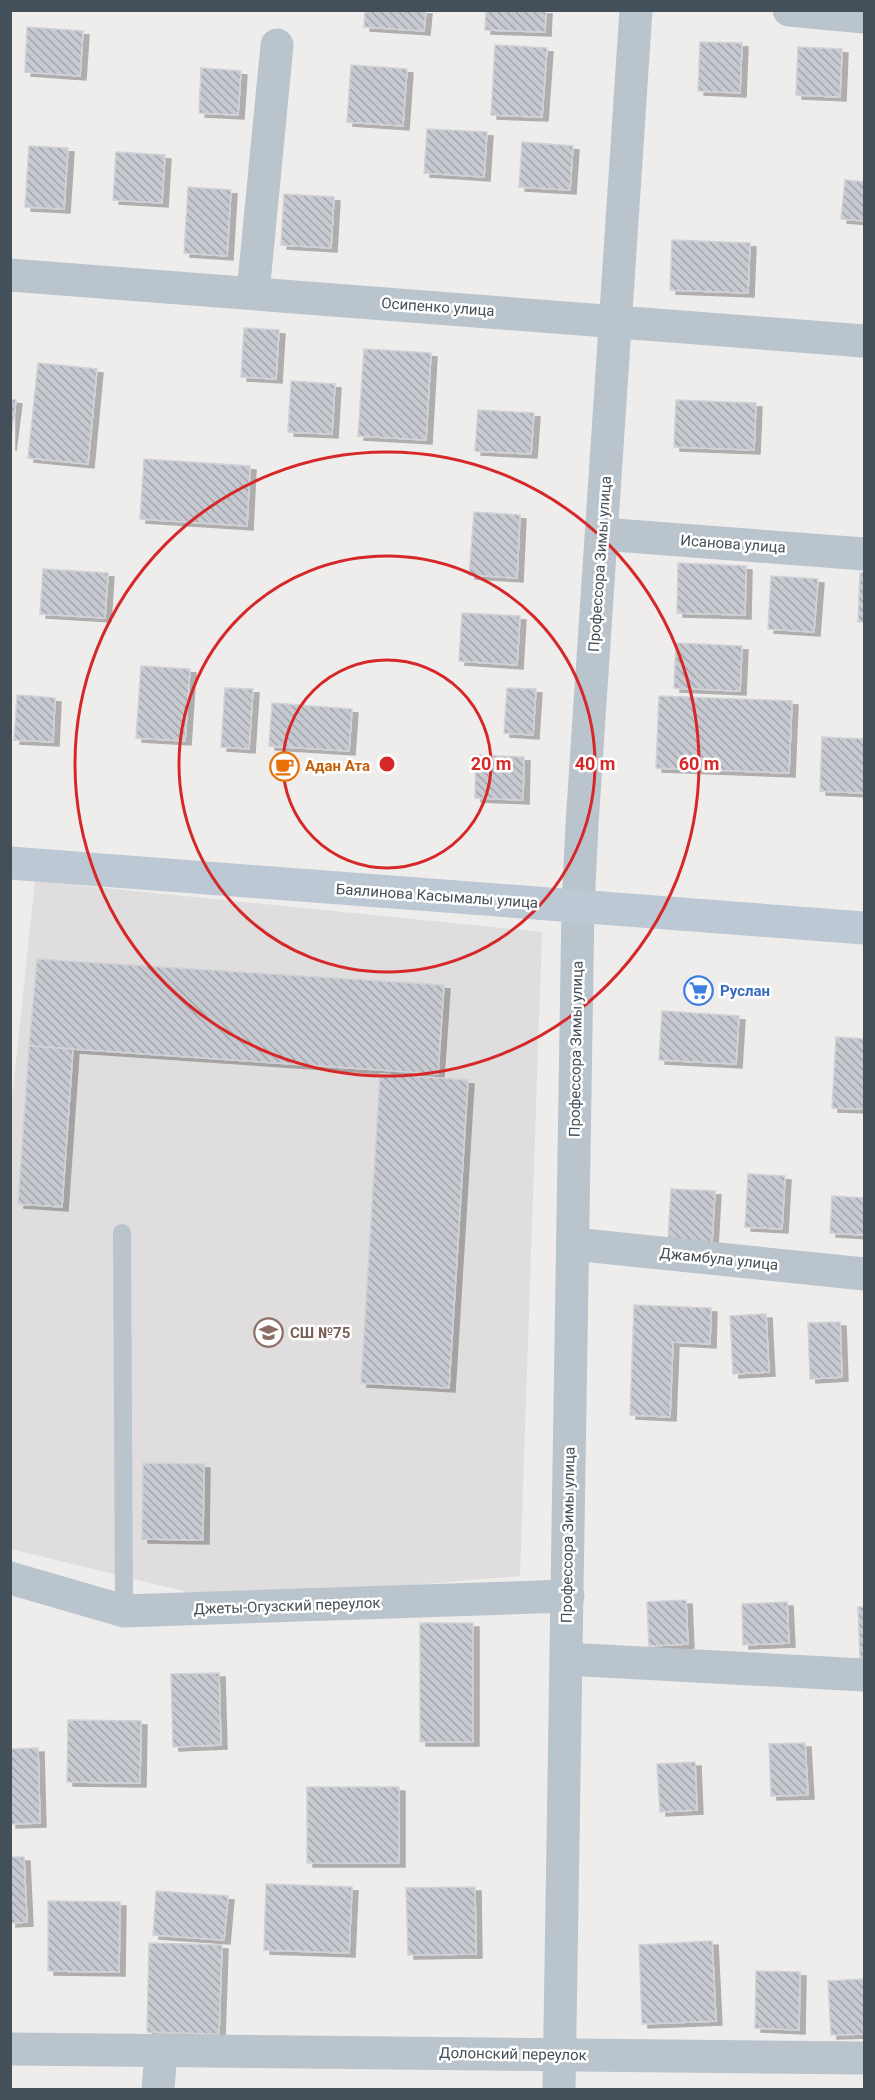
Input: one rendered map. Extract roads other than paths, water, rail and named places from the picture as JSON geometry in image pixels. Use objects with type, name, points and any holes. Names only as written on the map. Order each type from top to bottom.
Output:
[{"type":"main road","name":"Баялинова Касымалы улица","points":[[10,863],[864,928]]},
{"type":"street","name":"Профессора Зимы улица","points":[[559,2090],[578,906],[636,10]]},
{"type":"street","points":[[789,10],[864,17]]},
{"type":"street","points":[[253,293],[277,45]]},
{"type":"street","name":"Осипенко улица","points":[[10,275],[864,340]]},
{"type":"street","name":"Исанова улица","points":[[602,534],[864,554]]},
{"type":"street","name":"Джамбула улица","points":[[573,1244],[864,1274]]},
{"type":"street","name":"Джеты-Огузский переулок","points":[[10,1578],[124,1611],[568,1596]]},
{"type":"street","points":[[566,1659],[864,1675]]},
{"type":"street","name":"Долонский переулок","points":[[10,2049],[864,2058]]},
{"type":"street","points":[[158,2090],[161,2051]]},
{"type":"lane","points":[[122,1233],[124,1611]]},
{"type":"place","name":"Адан Ата","points":[[284,766]]},
{"type":"place","name":"Руслан","points":[[699,991]]},
{"type":"place","name":"СШ №75","points":[[269,1333]]}]
